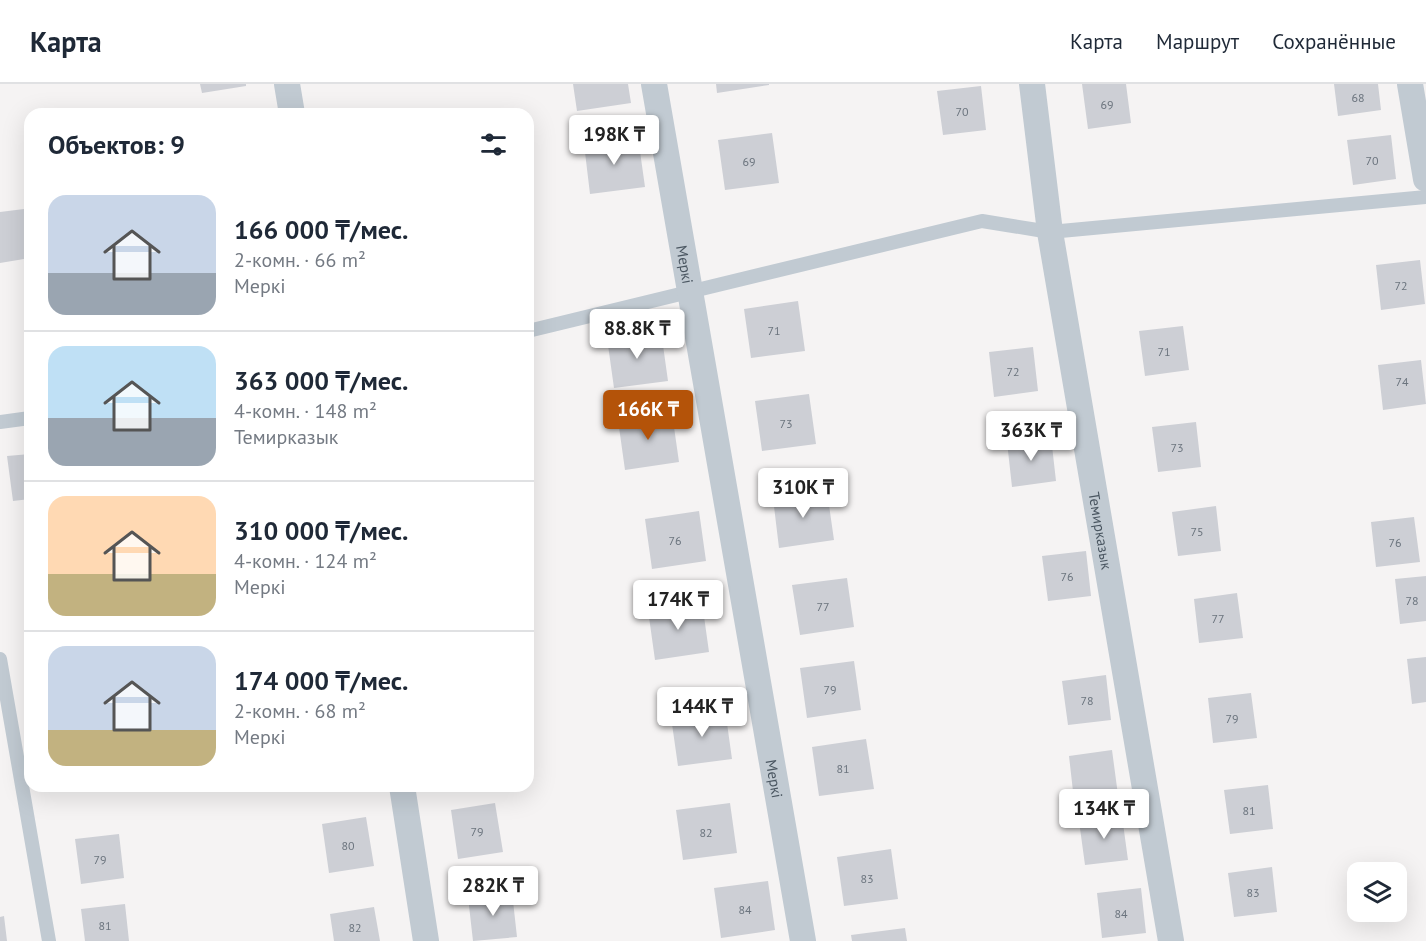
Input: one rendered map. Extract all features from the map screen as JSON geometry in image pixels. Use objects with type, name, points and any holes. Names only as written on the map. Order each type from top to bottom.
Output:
[{"type":"street","points":[[287,84],[291,108]]},
{"type":"street","name":"Меркі","points":[[654,84],[802,941]]},
{"type":"street","name":"Темирказык","points":[[1032,84],[1050,232],[1171,941]]},
{"type":"street","points":[[1410,84],[1426,179]]},
{"type":"street","points":[[403,792],[426,941]]},
{"type":"lane","points":[[534,330],[982,221],[1050,232],[1426,197]]},
{"type":"lane","points":[[0,422],[24,419]]},
{"type":"lane","points":[[0,659],[49,941]]},
{"type":"building","points":[[200,84],[246,84],[246,86],[202,93]]},
{"type":"building","points":[[573,84],[628,84],[631,103],[577,111]]},
{"type":"building","points":[[716,84],[769,84],[769,85],[717,93]]},
{"type":"building","points":[[1082,84],[1126,84],[1131,123],[1088,129]]},
{"type":"building","points":[[1334,84],[1378,84],[1381,110],[1338,116]]},
{"type":"building","points":[[981,86],[986,130],[943,135],[937,91]]},
{"type":"building","points":[[772,133],[779,183],[725,190],[718,140]]},
{"type":"building","points":[[1391,135],[1396,179],[1353,185],[1347,140]]},
{"type":"building","points":[[638,137],[645,187],[590,194],[584,144]]},
{"type":"building","points":[[24,209],[24,259],[0,263],[0,212]]},
{"type":"building","points":[[1420,260],[1425,304],[1381,310],[1376,265]]},
{"type":"building","points":[[798,301],[805,351],[751,358],[744,309]]},
{"type":"building","points":[[1183,326],[1189,370],[1145,376],[1139,331]]},
{"type":"building","points":[[661,331],[668,381],[614,388],[607,338]]},
{"type":"building","points":[[1033,347],[1038,391],[994,397],[989,352]]},
{"type":"building","points":[[1421,360],[1426,404],[1383,410],[1378,365]]},
{"type":"building","points":[[809,394],[816,444],[762,451],[755,401]]},
{"type":"building","points":[[672,413],[679,462],[625,470],[618,420]]},
{"type":"building","points":[[1196,422],[1201,467],[1158,472],[1152,427]]},
{"type":"building","points":[[1051,437],[1056,481],[1012,487],[1007,442]]},
{"type":"building","points":[[24,455],[24,500],[13,501],[7,456]]},
{"type":"building","points":[[827,491],[834,540],[779,548],[773,498]]},
{"type":"building","points":[[1216,506],[1221,551],[1178,556],[1172,512]]},
{"type":"building","points":[[699,511],[706,561],[652,569],[645,519]]},
{"type":"building","points":[[1414,517],[1420,562],[1376,567],[1371,522]]},
{"type":"building","points":[[1086,551],[1091,596],[1048,601],[1042,556]]},
{"type":"building","points":[[1426,576],[1426,621],[1400,624],[1395,579]]},
{"type":"building","points":[[847,578],[854,627],[800,635],[792,585]]},
{"type":"building","points":[[1237,593],[1243,638],[1199,643],[1194,599]]},
{"type":"building","points":[[702,602],[709,652],[655,660],[648,610]]},
{"type":"building","points":[[1426,657],[1426,702],[1412,704],[1407,659]]},
{"type":"building","points":[[854,661],[861,710],[807,718],[800,668]]},
{"type":"building","points":[[1106,675],[1111,720],[1068,725],[1062,681]]},
{"type":"building","points":[[1251,693],[1257,738],[1213,743],[1208,698]]},
{"type":"building","points":[[725,709],[732,759],[678,766],[671,717]]},
{"type":"building","points":[[866,739],[874,789],[819,796],[812,747]]},
{"type":"building","points":[[1112,750],[1118,795],[1074,800],[1069,756]]},
{"type":"building","points":[[1268,785],[1273,829],[1230,834],[1224,790]]},
{"type":"building","points":[[495,803],[503,852],[458,859],[451,810]]},
{"type":"building","points":[[730,803],[737,853],[683,860],[676,810]]},
{"type":"building","points":[[1122,816],[1128,860],[1085,865],[1079,821]]},
{"type":"building","points":[[366,817],[374,866],[329,873],[322,824]]},
{"type":"building","points":[[119,834],[124,878],[81,884],[75,839]]},
{"type":"building","points":[[891,849],[898,899],[844,906],[837,857]]},
{"type":"building","points":[[1272,867],[1277,912],[1234,917],[1228,873]]},
{"type":"building","points":[[768,881],[775,930],[721,938],[714,888]]},
{"type":"building","points":[[1141,888],[1146,933],[1102,938],[1097,893]]},
{"type":"building","points":[[512,892],[517,937],[473,941],[468,897]]},
{"type":"building","points":[[125,904],[129,941],[85,941],[81,909]]},
{"type":"building","points":[[374,907],[380,941],[334,941],[330,914]]},
{"type":"building","points":[[4,916],[7,941],[0,941],[0,917]]},
{"type":"building","points":[[905,928],[907,941],[852,941],[851,935]]}]
